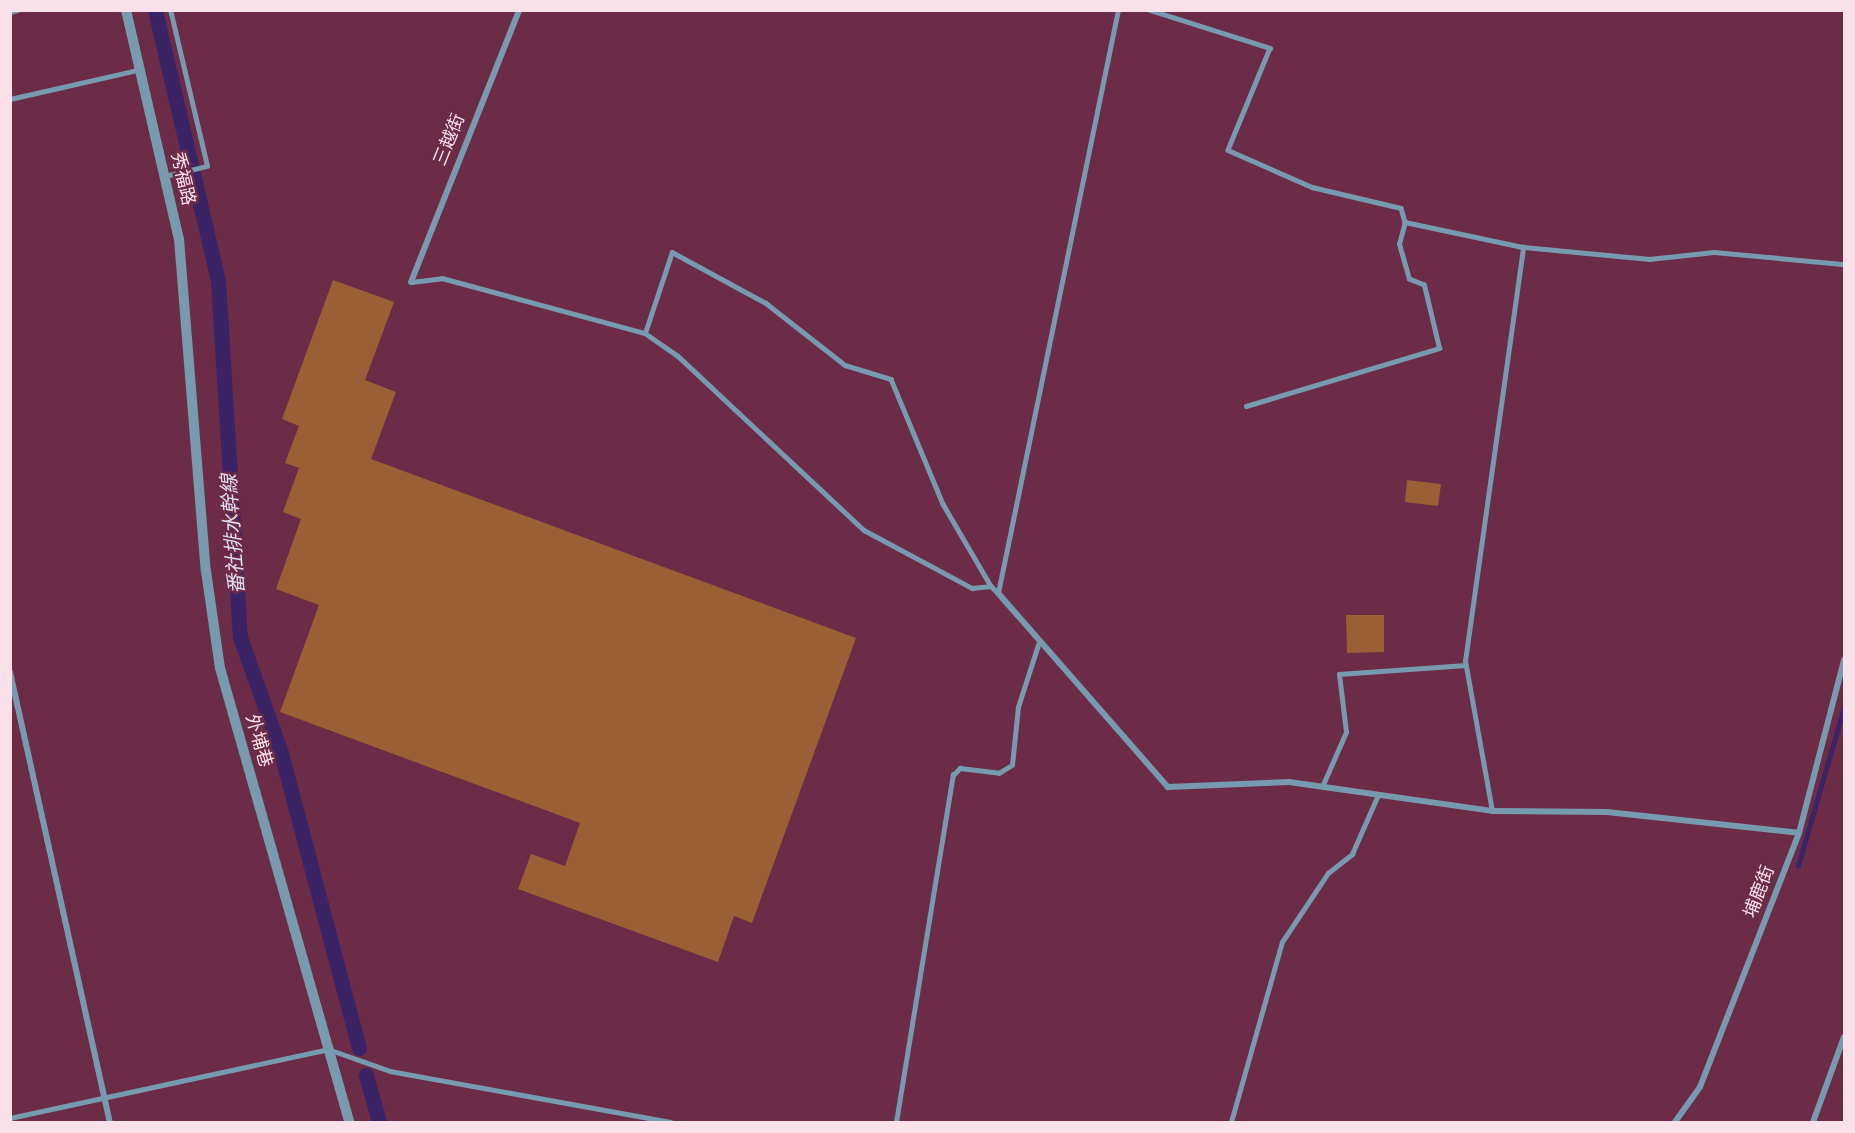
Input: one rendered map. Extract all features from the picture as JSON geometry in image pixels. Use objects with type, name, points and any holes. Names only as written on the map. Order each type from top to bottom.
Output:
[{"type":"street","points":[[10,12],[18,10]]},
{"type":"street","name":"秀福路","points":[[126,10],[138,70],[179,239],[191,358]]},
{"type":"street","name":"三越街","points":[[411,282],[519,10]]},
{"type":"street","name":"外埔巷","points":[[191,358],[206,571],[220,668],[349,1122]]},
{"type":"street","points":[[998,593],[1168,788],[1289,782],[1492,811],[1607,812],[1798,833]]},
{"type":"street","name":"埔鹿街","points":[[1675,1122],[1700,1087],[1798,833],[1845,660]]},
{"type":"street","points":[[10,672],[110,1122]]},
{"type":"street","points":[[1813,1122],[1845,1037]]},
{"type":"lane","points":[[164,177],[207,166],[170,10]]},
{"type":"lane","points":[[998,593],[1118,10]]},
{"type":"lane","points":[[1150,10],[1270,48],[1228,150],[1312,187],[1401,208],[1405,222],[1399,244],[1409,279],[1424,285],[1439,348],[1246,406]]},
{"type":"lane","points":[[10,99],[138,70]]},
{"type":"lane","points":[[1405,222],[1523,247],[1649,259],[1714,252],[1845,264]]},
{"type":"lane","points":[[1492,811],[1466,665],[1523,247]]},
{"type":"lane","points":[[645,333],[672,252],[766,303],[845,364],[891,379],[943,504],[991,586],[998,593]]},
{"type":"lane","points":[[411,282],[442,278],[645,333],[678,356],[864,530],[972,588],[991,586]]},
{"type":"lane","points":[[896,1122],[953,775],[960,768],[999,774],[1012,765],[1018,707],[1039,642]]},
{"type":"lane","points":[[1322,787],[1346,732],[1339,674],[1466,665]]},
{"type":"lane","points":[[1231,1122],[1282,942],[1328,873],[1352,854],[1378,795]]},
{"type":"lane","points":[[10,1118],[105,1102],[328,1049],[390,1071],[670,1122]]},
{"type":"building","points":[[333,280],[394,302],[365,380],[396,392],[371,459],[856,638],[752,923],[734,916],[718,962],[518,889],[531,854],[565,866],[580,823],[280,712],[319,605],[276,589],[301,519],[283,512],[299,468],[285,463],[299,426],[282,419]]},
{"type":"building","points":[[1407,480],[1441,484],[1438,506],[1405,502]]},
{"type":"building","points":[[1346,615],[1384,615],[1384,652],[1347,653]]},
{"type":"waterway","name":"番社排水幹線","points":[[155,10],[218,280],[240,637],[281,753],[359,1048]]},
{"type":"waterway","points":[[1798,866],[1844,707]]},
{"type":"waterway","name":"番社排水幹線","points":[[366,1075],[379,1122]]}]
